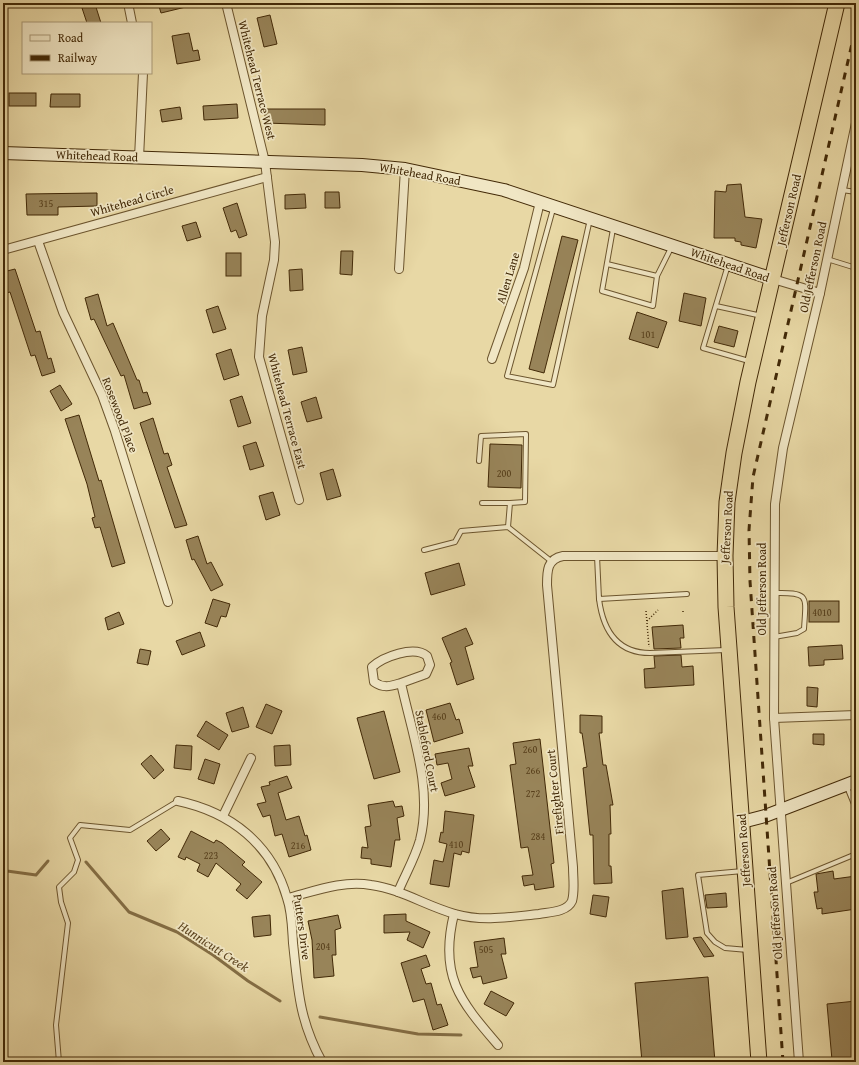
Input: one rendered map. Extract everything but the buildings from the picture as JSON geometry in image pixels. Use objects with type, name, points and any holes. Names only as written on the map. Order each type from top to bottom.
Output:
[{"type":"highway","name":"Jefferson Road","points":[[759,1062],[729,650],[725,556],[728,495],[734,453],[753,362],[837,3]]},
{"type":"main road","name":"Whitehead Road","points":[[3,153],[362,164],[406,169],[504,190],[772,280]]},
{"type":"main road","points":[[742,822],[780,810],[851,783]]},
{"type":"street","points":[[128,3],[132,22]]},
{"type":"street","name":"Whitehead Terrace West","points":[[226,3],[265,162]]},
{"type":"street","points":[[139,158],[142,74]]},
{"type":"street","name":"Old Jefferson Road","points":[[798,1062],[774,718],[774,528],[778,478],[820,293],[856,123]]},
{"type":"street","name":"Whitehead Terrace East","points":[[265,162],[275,251],[262,316],[259,357],[299,500]]},
{"type":"street","points":[[399,269],[406,169]]},
{"type":"street","name":"Whitehead Circle","points":[[3,250],[117,217],[267,177]]},
{"type":"street","name":"Allen Lane","points":[[492,359],[522,275],[540,202]]},
{"type":"street","name":"Rosewood Place","points":[[38,241],[62,312],[102,395],[115,431],[168,602]]},
{"type":"street","name":"Whitehead Road","points":[[772,280],[820,293]]},
{"type":"street","points":[[551,561],[556,557],[563,556],[725,556]]},
{"type":"street","name":"Firefighter Court","points":[[288,898],[331,887],[358,883],[398,892],[454,914],[484,919],[560,910],[569,905],[572,900],[572,838],[547,585],[547,570],[551,561]]},
{"type":"street","points":[[410,651],[418,651],[427,656],[430,665],[426,674],[401,683],[388,687],[380,686],[374,682],[372,667],[386,658],[410,651]]},
{"type":"street","name":"Stableford Court","points":[[398,892],[419,842],[425,808],[422,778],[401,683]]},
{"type":"street","points":[[774,718],[856,715]]},
{"type":"street","points":[[223,816],[251,758]]},
{"type":"street","name":"Putters Drive","points":[[178,801],[198,806],[223,816],[245,832],[261,848],[276,869],[288,898],[301,1008],[311,1042],[322,1062]]},
{"type":"street","points":[[454,914],[449,933],[448,949],[449,962],[453,977],[460,996],[469,1011],[498,1045]]},
{"type":"lane","points":[[842,190],[856,192]]},
{"type":"lane","points":[[554,206],[507,376],[554,385],[590,219]]},
{"type":"lane","points":[[613,226],[602,291],[653,306],[657,276],[672,246]]},
{"type":"lane","points":[[827,259],[856,268]]},
{"type":"lane","points":[[607,264],[657,276]]},
{"type":"lane","points":[[728,264],[703,348],[753,362]]},
{"type":"lane","points":[[716,306],[764,317]]},
{"type":"lane","points":[[479,461],[481,436],[526,434],[525,502],[482,504]]},
{"type":"lane","points":[[508,528],[510,503]]},
{"type":"lane","points":[[424,550],[455,542],[461,531],[508,528],[551,561]]},
{"type":"lane","points":[[597,556],[601,616],[613,638],[626,650],[639,653],[729,650]]},
{"type":"lane","points":[[774,593],[797,593],[804,599],[805,605],[804,629],[797,633],[774,638]]},
{"type":"lane","points":[[599,599],[687,594]]},
{"type":"lane","points":[[851,783],[856,810]]},
{"type":"lane","points":[[59,1062],[56,1025],[68,923],[61,902],[59,887],[74,872],[78,860],[70,838],[80,825],[130,830],[178,801]]},
{"type":"lane","points":[[785,884],[856,854]]},
{"type":"lane","points":[[746,871],[698,875],[707,933],[715,942],[725,948],[751,950]]},
{"type":"path","points":[[647,621],[658,610]]},
{"type":"path","points":[[646,611],[650,653]]},
{"type":"waterway","name":"Hunnicutt Creek","points":[[3,868],[7,871],[36,875],[48,861]]},
{"type":"waterway","name":"Hunnicutt Creek","points":[[86,862],[129,912],[177,932],[280,1001]]},
{"type":"waterway","name":"Hunnicutt Creek","points":[[320,1017],[418,1034],[461,1035]]},
{"type":"railway","points":[[783,1062],[750,581],[749,530],[753,477],[856,26]]}]
